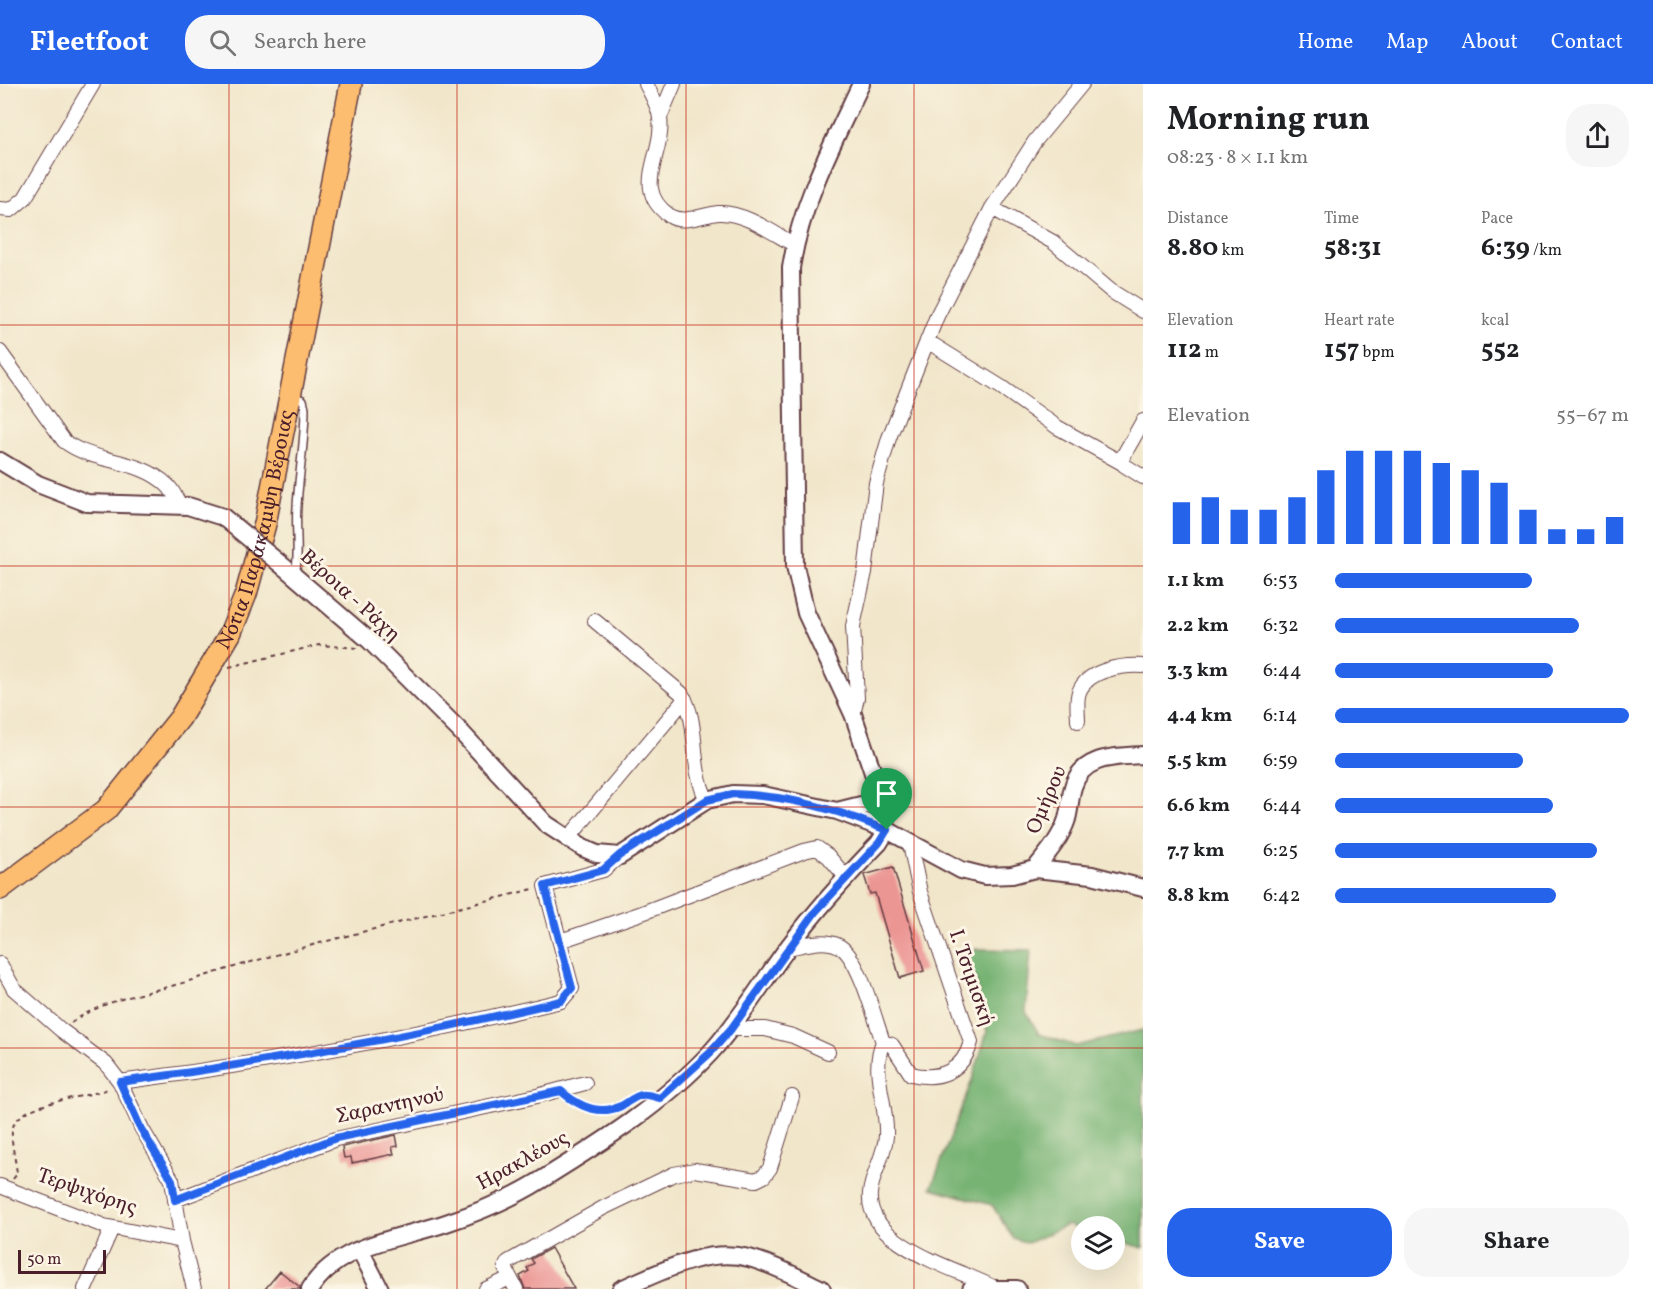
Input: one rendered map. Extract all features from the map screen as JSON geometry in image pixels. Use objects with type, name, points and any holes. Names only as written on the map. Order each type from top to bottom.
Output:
[{"type":"main road","name":"Νότια Παράκαμψη Βέροιας","points":[[0,889],[106,810],[166,737],[211,669],[230,634],[246,594],[265,524],[351,84]]},
{"type":"street","points":[[0,209],[11,210],[26,198],[93,84]]},
{"type":"street","points":[[646,84],[660,117]]},
{"type":"street","points":[[674,84],[660,117],[649,185],[653,200],[660,209],[673,218],[685,219],[721,213],[762,227],[795,245]]},
{"type":"street","points":[[861,84],[824,160],[795,245],[789,291],[795,566],[806,613],[853,714],[885,805],[887,830]]},
{"type":"street","points":[[853,714],[857,698],[853,626],[865,572],[876,483],[889,438],[927,341],[992,208],[1035,141],[1082,84]]},
{"type":"street","points":[[992,208],[1053,242],[1111,291],[1143,310]]},
{"type":"street","points":[[927,341],[1001,387],[1057,427],[1143,477]]},
{"type":"street","points":[[0,352],[64,441],[78,451],[147,471],[168,486],[180,505]]},
{"type":"street","points":[[1122,463],[1123,455],[1143,421]]},
{"type":"street","name":"Βέροια - Ράχη","points":[[0,461],[38,484],[87,503],[180,505],[223,517],[370,641],[460,731],[546,824],[567,840],[597,854],[620,855]]},
{"type":"street","points":[[594,621],[681,693],[690,706],[698,783],[707,800]]},
{"type":"street","points":[[1078,721],[1079,692],[1085,683],[1096,674],[1125,665],[1143,666]]},
{"type":"street","points":[[567,840],[685,699]]},
{"type":"street","name":"Ομήρου","points":[[1035,869],[1056,843],[1063,828],[1074,785],[1081,771],[1095,761],[1143,755]]},
{"type":"street","points":[[120,1082],[248,1065],[366,1044],[561,1001],[572,988],[545,886],[603,870],[620,855],[707,800],[733,794],[763,795],[837,811],[887,830],[961,870],[985,876],[1035,869],[1092,875],[1143,888]]},
{"type":"street","points":[[837,811],[861,805],[885,805]]},
{"type":"street","name":"Ηρακλέους","points":[[310,1289],[327,1269],[360,1250],[494,1206],[527,1189],[626,1125],[660,1098],[704,1060],[731,1029],[788,948],[846,877],[879,843],[887,830]]},
{"type":"street","name":"Ι. Τσιμισκή","points":[[883,1042],[892,1045],[911,1074],[920,1076],[947,1073],[960,1066],[967,1057],[971,1042],[920,892],[910,844]]},
{"type":"street","points":[[560,941],[817,848],[828,856],[846,877]]},
{"type":"street","points":[[788,948],[818,942],[839,946],[854,962],[883,1042],[878,1055],[886,1137],[870,1195],[877,1223],[893,1240],[993,1287]]},
{"type":"street","points":[[0,964],[14,989],[61,1030],[106,1064],[120,1082],[141,1129],[172,1180],[182,1241],[194,1289]]},
{"type":"street","points":[[731,1029],[765,1029],[793,1036],[828,1052]]},
{"type":"street","name":"Σαραντηνού","points":[[175,1200],[336,1138],[561,1091],[585,1083]]},
{"type":"street","points":[[486,1289],[513,1283],[505,1268],[515,1257],[674,1173],[695,1170],[756,1180],[764,1176],[770,1168],[792,1096]]},
{"type":"street","name":"Τερψιχόρης","points":[[3,1187],[80,1218],[182,1241]]},
{"type":"street","points":[[85,1289],[112,1227]]},
{"type":"street","points":[[360,1250],[380,1289]]},
{"type":"street","points":[[621,1289],[642,1285],[697,1258],[719,1255],[748,1258],[822,1289]]},
{"type":"street","points":[[971,1289],[993,1287],[1017,1289]]},
{"type":"lane","points":[[289,396],[298,397],[305,408],[303,460],[297,504],[299,557],[290,572]]},
{"type":"path","points":[[211,669],[319,645],[354,649],[370,641]]},
{"type":"path","points":[[61,1030],[88,1011],[110,1001],[182,983],[265,956],[545,886]]},
{"type":"path","points":[[3,1187],[17,1174],[12,1132],[20,1115],[45,1104],[80,1098],[120,1082]]},
{"type":"path","points":[[561,1091],[573,1102],[586,1108],[601,1110],[621,1106],[642,1095],[660,1098]]},
{"type":"green space","points":[[976,949],[1031,950],[1026,1012],[1039,1034],[1076,1046],[1143,1030],[1143,1248],[1125,1243],[1125,1216],[1071,1216],[1071,1226],[1067,1225],[1028,1243],[1013,1238],[992,1205],[931,1188],[972,1080],[987,1032],[976,980],[966,959]]},
{"type":"building","points":[[893,867],[924,971],[900,978],[875,893],[870,894],[864,875]]},
{"type":"building","points":[[396,1135],[398,1146],[392,1147],[394,1154],[352,1163],[351,1157],[344,1158],[342,1147]]},
{"type":"building","points":[[551,1248],[574,1289],[525,1289],[520,1276],[529,1271],[527,1268],[534,1263],[531,1259]]},
{"type":"building","points":[[280,1271],[300,1287],[300,1289],[265,1289]]},
{"type":"route","points":[[733,794],[763,795],[837,811],[855,820],[887,830],[879,843],[816,911],[731,1029],[710,1053],[660,1098],[642,1095],[621,1106],[601,1110],[586,1108],[573,1102],[561,1091],[336,1138],[284,1156],[175,1200],[172,1180],[161,1158],[141,1129],[120,1082],[248,1065],[412,1035],[561,1001],[568,996],[572,988],[545,886],[603,870],[620,855],[707,800],[733,794]]}]
